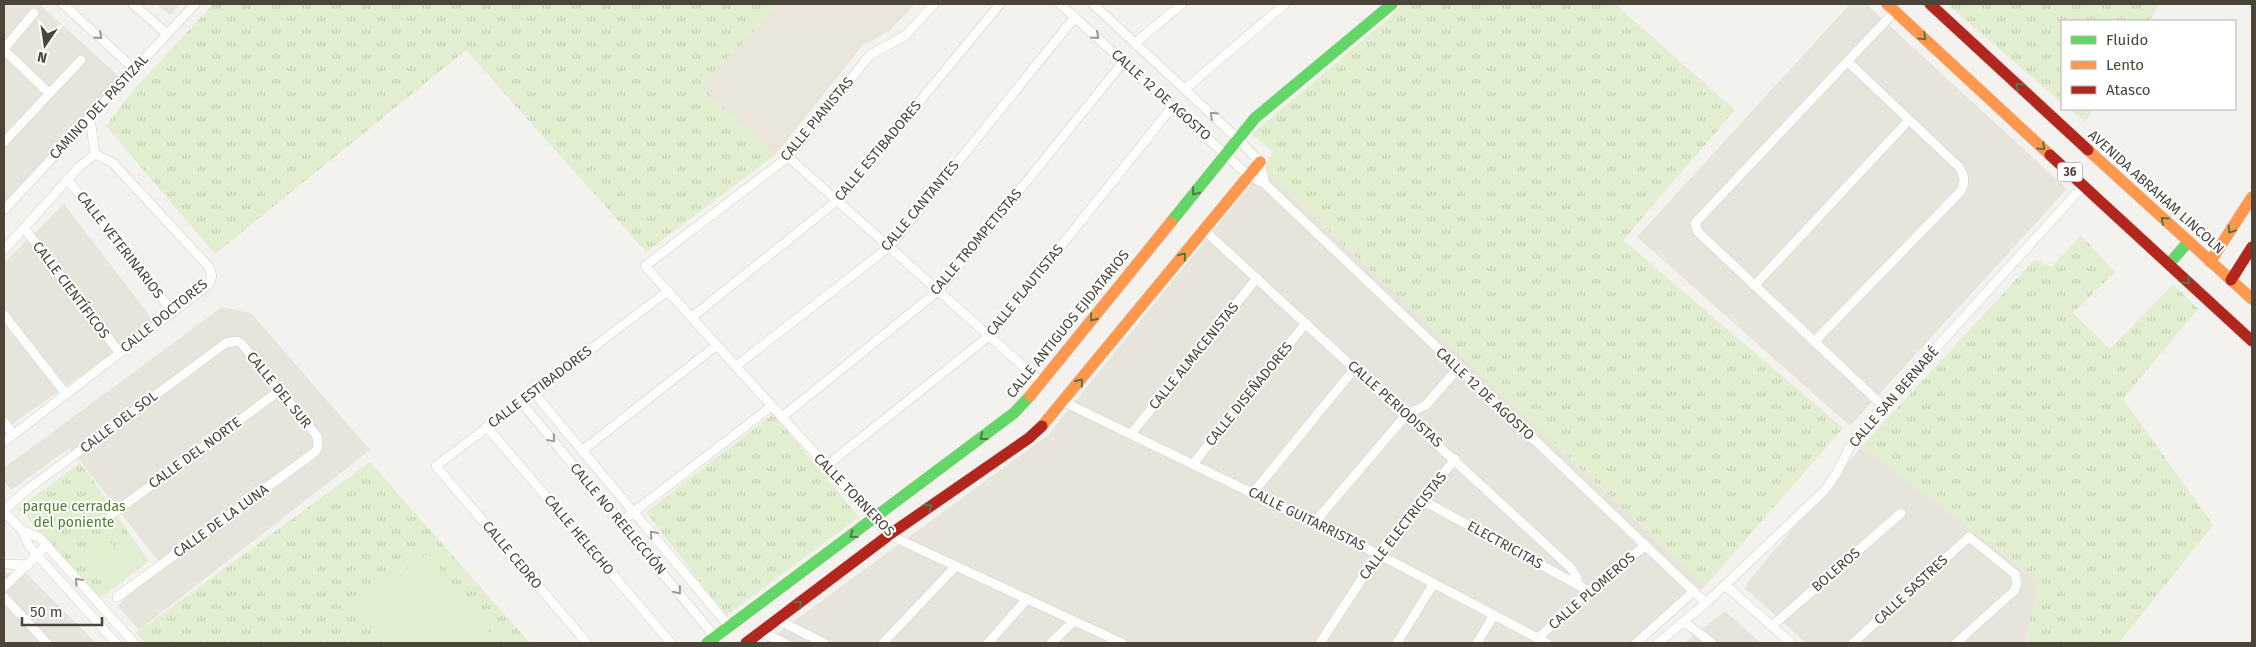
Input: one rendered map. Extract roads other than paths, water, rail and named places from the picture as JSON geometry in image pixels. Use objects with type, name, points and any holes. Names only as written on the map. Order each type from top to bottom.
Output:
[{"type":"street","points":[[62,4],[134,69]]},
{"type":"street","points":[[133,4],[167,34]]},
{"type":"street","name":"CAMINO DEL PASTIZAL","points":[[4,210],[195,4]]},
{"type":"street","name":"CALLE PIANISTAS","points":[[646,266],[788,157],[870,56],[906,35],[934,4]]},
{"type":"street","name":"CALLE ESTIBADORES","points":[[692,317],[838,200],[1000,4]]},
{"type":"street","name":"CALLE 12 DE AGOSTO","points":[[1060,4],[1248,175],[1265,184],[1706,602]]},
{"type":"street","name":"CALLE 12 DE AGOSTO","points":[[1093,4],[1238,139],[1260,162]]},
{"type":"street","points":[[1135,43],[1182,4]]},
{"type":"street","points":[[1185,89],[1285,4]]},
{"type":"street","name":"CALLE ANTIGUOS EJIDATARIOS","points":[[711,640],[1014,413],[1042,382],[1238,139],[1264,111],[1392,4]]},
{"type":"street","name":"AVENIDA ABRAHAM LINCOLN","points":[[1930,4],[2252,299]]},
{"type":"street","points":[[1883,406],[1698,232],[1695,223],[1847,61],[1891,7]]},
{"type":"street","name":"36","points":[[1891,7],[2252,341]]},
{"type":"street","points":[[34,13],[4,49],[49,93]]},
{"type":"street","name":"CALLE CANTANTES","points":[[736,366],[889,247],[1075,17]]},
{"type":"street","points":[[4,142],[81,60]]},
{"type":"street","name":"CALLE TROMPETISTAS","points":[[782,416],[938,291],[1124,61]]},
{"type":"street","points":[[1814,342],[1961,191],[1964,185],[1964,178],[1959,167],[1847,61]]},
{"type":"street","name":"CALLE FLAUTISTAS","points":[[826,466],[989,336],[1173,106]]},
{"type":"street","points":[[4,250],[78,167],[96,154],[90,118]]},
{"type":"street","points":[[1754,286],[1909,120]]},
{"type":"street","name":"CALLE DOCTORES","points":[[4,442],[208,285],[212,272],[209,267],[112,163],[96,154]]},
{"type":"street","points":[[788,157],[1042,382]]},
{"type":"street","points":[[746,643],[889,536],[1029,438],[1064,402],[1260,162]]},
{"type":"street","points":[[1260,162],[1265,184]]},
{"type":"street","name":"CALLE VETERINARIOS","points":[[68,180],[172,311]]},
{"type":"street","name":"CALLE SAN BERNABÉ","points":[[1658,643],[1725,585],[1825,490],[1851,446],[1883,406],[2084,185]]},
{"type":"street","points":[[2210,262],[2252,197]]},
{"type":"street","name":"CALLE CIENTÍFICOS","points":[[24,228],[119,352]]},
{"type":"street","name":"CALLE PERIODISTAS","points":[[1204,230],[1407,414],[1571,568],[1577,578],[1578,585]]},
{"type":"street","points":[[2169,264],[2188,242]]},
{"type":"street","points":[[2231,280],[2252,247]]},
{"type":"street","name":"CALLE TORNEROS","points":[[646,266],[889,536],[1122,643]]},
{"type":"street","name":"CALLE ALMACENISTAS","points":[[1131,434],[1257,278]]},
{"type":"street","name":"CALLE ESTIBADORES","points":[[436,466],[668,291]]},
{"type":"street","points":[[4,315],[66,394]]},
{"type":"street","name":"CALLE DISEÑADORES","points":[[1193,464],[1306,323]]},
{"type":"street","name":"CALLE DEL SUR","points":[[237,341],[242,344],[319,442]]},
{"type":"street","name":"CALLE DEL SOL","points":[[4,511],[28,489],[226,343],[237,341]]},
{"type":"street","points":[[583,450],[717,345]]},
{"type":"street","points":[[1253,493],[1355,368]]},
{"type":"street","points":[[1314,522],[1407,414],[1426,405],[1458,368]]},
{"type":"street","name":"CALLE DEL NORTE","points":[[112,515],[279,391]]},
{"type":"street","name":"CALLE NO REELECCIÓN","points":[[534,392],[729,626]]},
{"type":"street","name":"CALLE NO REELECCIÓN","points":[[521,402],[622,521],[711,640]]},
{"type":"street","name":"CALLE GUITARRISTAS","points":[[1064,402],[1314,522],[1547,643]]},
{"type":"street","points":[[622,521],[772,406]]},
{"type":"street","points":[[4,422],[13,434]]},
{"type":"street","name":"CALLE HELECHO","points":[[487,427],[671,643]]},
{"type":"street","name":"CALLE DE LA LUNA","points":[[117,597],[315,452],[319,442]]},
{"type":"street","name":"CALLE ELECTRICISTAS","points":[[1320,643],[1378,554],[1455,459]]},
{"type":"street","name":"CALLE CEDRO","points":[[436,466],[587,643]]},
{"type":"street","name":"ELECTRICITAS","points":[[1422,500],[1589,591]]},
{"type":"street","points":[[4,511],[22,530],[29,546],[116,643]]},
{"type":"street","name":"BOLEROS","points":[[1772,626],[1901,513]]},
{"type":"street","points":[[22,530],[40,538],[47,545],[134,643]]},
{"type":"street","name":"CALLE SASTRES","points":[[1853,643],[1969,537],[2015,574],[2017,584],[2014,591],[1956,643]]},
{"type":"street","points":[[4,587],[47,545]]},
{"type":"street","name":"CALLE PLOMEROS","points":[[1538,638],[1589,591],[1646,545]]},
{"type":"street","points":[[4,564],[28,565]]},
{"type":"street","points":[[883,643],[956,566]]},
{"type":"street","points":[[1397,643],[1434,583]]},
{"type":"street","points":[[1725,585],[1791,643]]},
{"type":"street","points":[[1636,643],[1694,591]]},
{"type":"street","points":[[4,597],[47,643]]},
{"type":"street","points":[[988,643],[1027,599]]},
{"type":"street","points":[[1477,643],[1494,615]]},
{"type":"street","points":[[778,620],[824,643]]},
{"type":"street","points":[[1051,643],[1074,621]]},
{"type":"street","points":[[1684,622],[1712,643]]},
{"type":"street","points":[[762,632],[785,643]]},
{"type":"park label","name":"parque cerradas del poniente","points":[[74,514]]}]
